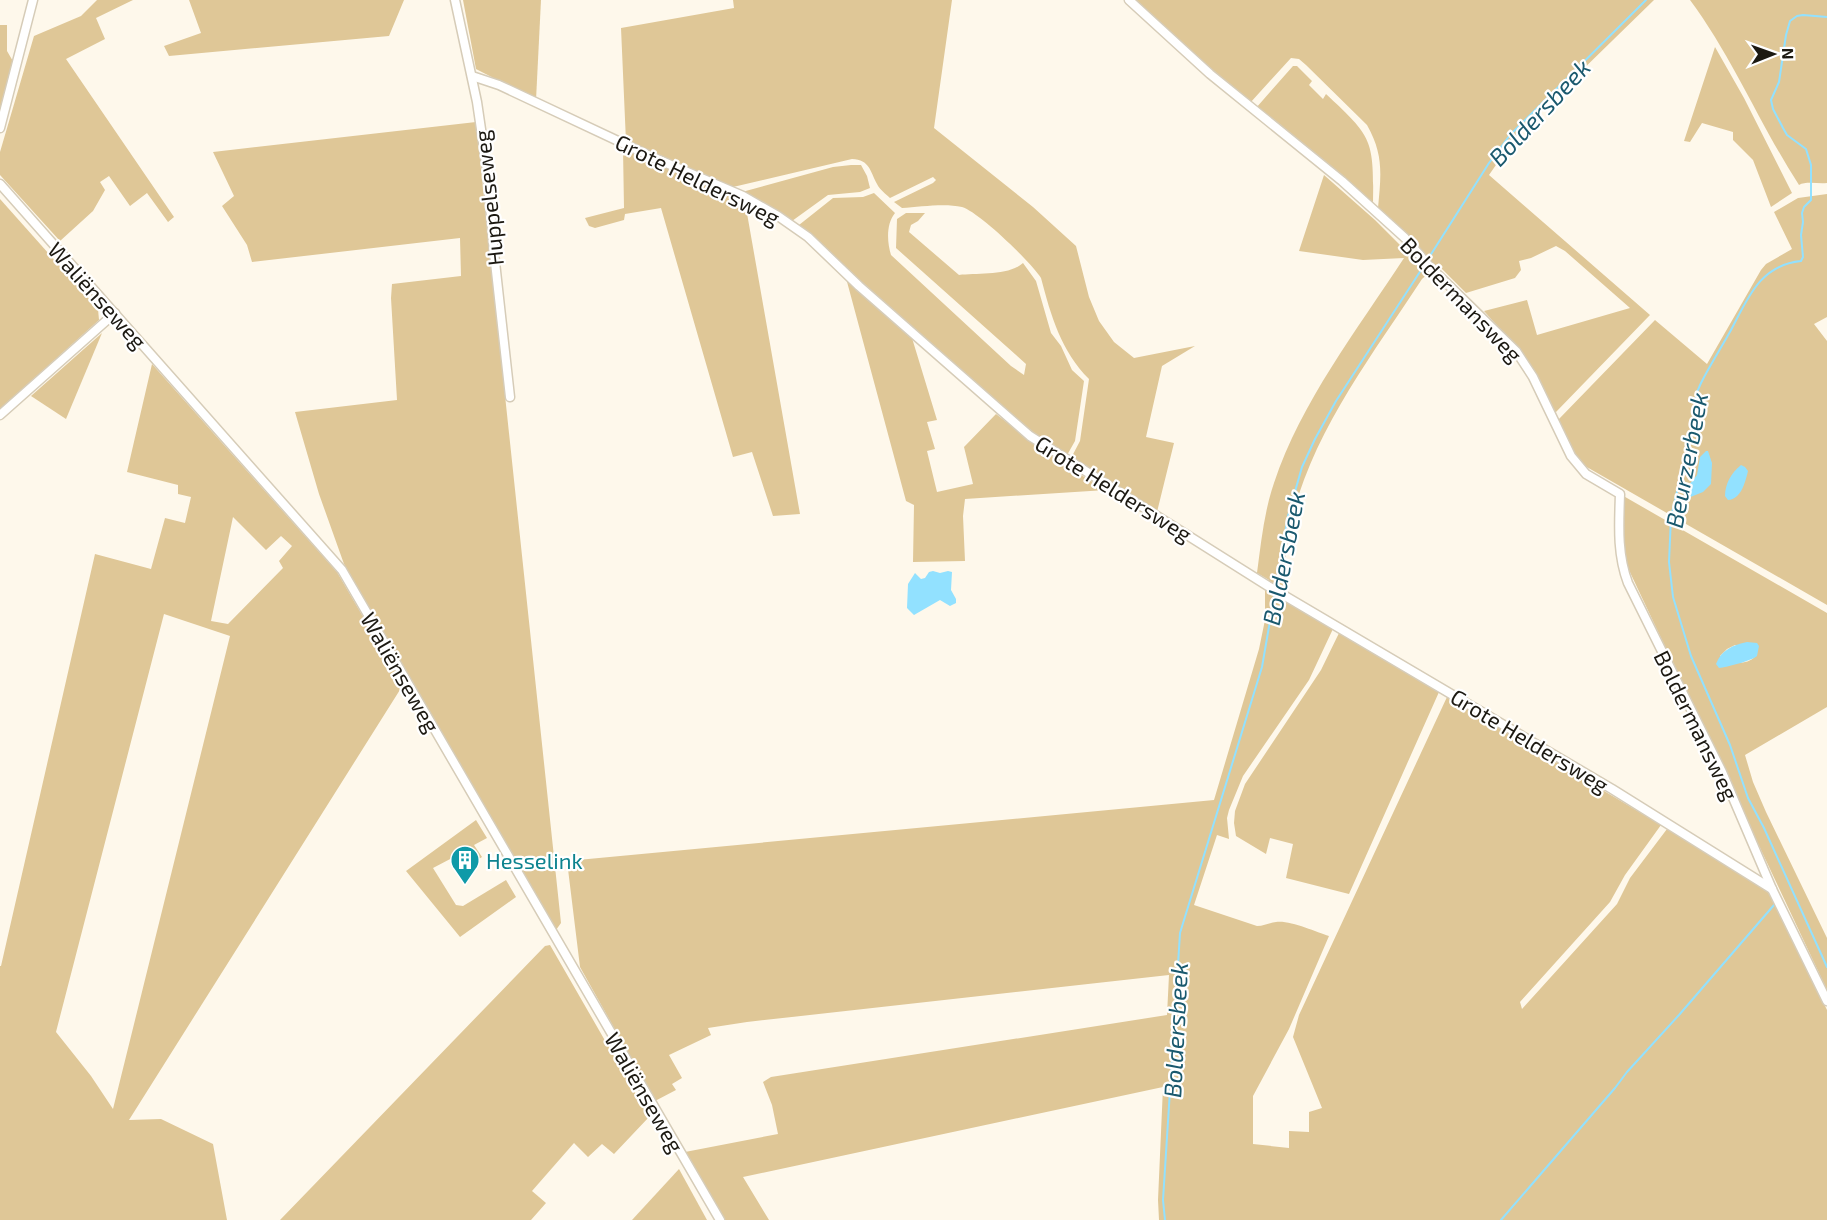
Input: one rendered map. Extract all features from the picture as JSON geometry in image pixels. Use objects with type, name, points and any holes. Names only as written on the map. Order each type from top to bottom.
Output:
[{"type":"street","points":[[0,128],[33,0]]},
{"type":"street","name":"Huppelseweg","points":[[455,0],[477,102],[487,170],[510,397]]},
{"type":"street","name":"Boldermansweg","points":[[1129,0],[1241,101],[1342,181],[1405,238],[1421,258],[1516,351],[1533,377],[1571,456],[1587,474],[1620,494],[1618,543],[1621,564],[1628,583],[1722,772],[1772,889],[1827,1001]]},
{"type":"street","name":"Grote Heldersweg","points":[[472,76],[499,85],[650,156],[743,196],[778,216],[808,237],[859,286],[1030,436],[1269,587],[1612,789],[1772,889]]},
{"type":"street","name":"Waliënseweg","points":[[0,184],[342,570],[720,1220]]},
{"type":"street","points":[[0,415],[115,313]]},
{"type":"shaded area","points":[[97,0],[133,0],[96,18],[105,39],[66,59],[174,217],[168,222],[147,193],[130,206],[109,176],[100,182],[105,190],[93,211],[60,241],[0,175],[0,152],[34,36],[81,16]]},
{"type":"shaded area","points":[[189,0],[404,0],[389,36],[169,56],[164,46],[201,33]]},
{"type":"shaded area","points":[[463,0],[541,0],[536,100],[476,69]]},
{"type":"shaded area","points":[[733,0],[952,0],[934,128],[1033,207],[1076,246],[1089,297],[1099,321],[1114,342],[1134,358],[1195,346],[1162,366],[1146,437],[1174,443],[1157,512],[1070,460],[1080,441],[1089,379],[1064,345],[1053,319],[1041,278],[992,227],[970,211],[962,207],[940,205],[902,208],[894,202],[933,183],[936,180],[933,177],[890,198],[878,186],[866,164],[852,159],[733,187],[626,142],[621,28],[734,8]]},
{"type":"shaded area","points":[[1134,0],[1654,0],[1531,120],[1514,139],[1489,175],[1650,315],[1555,413],[1526,358],[1484,311],[1527,300],[1537,335],[1630,308],[1565,251],[1556,246],[1519,261],[1521,270],[1515,278],[1466,293],[1437,264],[1435,266],[1378,208],[1379,156],[1367,125],[1306,65],[1299,59],[1291,58],[1250,103],[1221,80]]},
{"type":"shaded area","points":[[1690,0],[1827,0],[1827,183],[1799,185],[1720,45]]},
{"type":"shaded area","points":[[0,25],[7,25],[7,51],[14,63],[0,114]]},
{"type":"shaded area","points":[[1715,47],[1744,98],[1792,193],[1771,207],[1753,160],[1733,140],[1733,132],[1702,123],[1690,142],[1684,141]]},
{"type":"shaded area","points":[[1293,66],[1297,66],[1312,81],[1309,85],[1323,99],[1326,94],[1353,120],[1367,141],[1373,165],[1373,203],[1256,108]]},
{"type":"shaded area","points":[[476,122],[561,923],[556,930],[344,564],[319,494],[295,412],[397,400],[392,284],[461,276],[460,238],[252,262],[247,245],[222,206],[234,196],[213,152]]},
{"type":"shaded area","points":[[623,149],[745,202],[800,514],[773,516],[752,452],[733,457],[661,208],[625,214],[624,220],[595,228],[589,226],[585,218],[624,208]]},
{"type":"shaded area","points":[[861,165],[870,188],[860,192],[828,195],[792,221],[742,192],[833,167]]},
{"type":"shaded area","points":[[1324,175],[1375,220],[1415,260],[1417,257],[1431,271],[1422,279],[1350,389],[1309,466],[1295,507],[1287,549],[1285,593],[1269,584],[1269,580],[1257,573],[1265,516],[1274,483],[1285,453],[1315,395],[1349,339],[1404,258],[1363,260],[1299,251]]},
{"type":"shaded area","points":[[874,193],[895,213],[888,233],[891,255],[1011,366],[1024,375],[1026,364],[896,248],[897,219],[906,213],[925,213],[911,225],[909,232],[959,275],[1001,272],[1023,263],[1036,281],[1051,333],[1061,346],[1072,370],[1084,381],[1075,441],[1066,457],[1005,411],[799,225],[833,198],[863,197]]},
{"type":"shaded area","points":[[1827,194],[1827,317],[1814,324],[1827,341],[1827,605],[1585,466],[1572,451],[1558,420],[1655,320],[1707,364],[1761,270],[1766,264],[1792,249],[1774,212],[1798,198]]},
{"type":"shaded area","points":[[0,199],[98,309],[99,320],[0,409]]},
{"type":"shaded area","points":[[846,278],[912,338],[937,420],[927,422],[935,449],[927,451],[937,492],[973,484],[964,447],[996,414],[1058,461],[1106,490],[965,499],[963,516],[965,561],[913,562],[914,505],[906,501]]},
{"type":"shaded area","points":[[102,333],[66,419],[31,396]]},
{"type":"shaded area","points":[[152,364],[337,572],[403,685],[129,1120],[161,1119],[213,1144],[227,1220],[0,1220],[0,966],[95,554],[151,569],[165,518],[185,523],[191,497],[178,494],[178,485],[127,472]],"holes":[[[233,517],[266,550],[281,536],[292,546],[279,561],[283,568],[228,624],[211,621]],[[164,614],[230,636],[113,1109],[91,1076],[56,1032]]]},
{"type":"shaded area","points":[[1620,494],[1827,613],[1827,707],[1745,755],[1753,782],[1766,812],[1827,938],[1827,990],[1628,568],[1624,552]],"holes":[[[1735,645],[1757,654],[1745,662],[1720,656]]]},
{"type":"shaded area","points":[[1265,586],[1333,627],[1309,680],[1243,776],[1227,818],[1229,839],[1217,835],[1194,905],[1257,926],[1282,922],[1329,936],[1289,1029],[1253,1096],[1253,1144],[1289,1148],[1289,1131],[1309,1132],[1309,1112],[1322,1108],[1293,1037],[1299,1015],[1447,697],[1661,825],[1625,875],[1610,902],[1520,1002],[1522,1009],[1617,904],[1630,878],[1667,829],[1768,890],[1827,1010],[1827,1220],[1159,1220],[1163,1087],[743,1177],[769,1220],[725,1220],[685,1152],[778,1134],[772,1105],[763,1082],[771,1077],[1167,1015],[1169,975],[708,1028],[711,1035],[669,1055],[682,1078],[672,1084],[676,1090],[655,1101],[580,967],[567,861],[1214,800],[1259,649],[1265,620]]},
{"type":"shaded area","points":[[1340,631],[1439,692],[1349,894],[1286,878],[1293,844],[1270,838],[1266,854],[1236,836],[1234,823],[1235,811],[1245,784],[1321,670]]},
{"type":"shaded area","points":[[476,820],[487,838],[474,845],[482,857],[461,870],[454,857],[433,868],[456,905],[463,906],[506,880],[516,897],[460,937],[406,871]]},
{"type":"shaded area","points":[[550,945],[649,1117],[614,1154],[602,1144],[588,1157],[574,1143],[532,1191],[546,1203],[531,1220],[280,1220],[545,946]]},
{"type":"shaded area","points":[[679,1169],[707,1220],[632,1220]]},
{"type":"water","points":[[1706,451],[1712,463],[1711,484],[1703,492],[1688,498],[1683,492],[1697,475],[1700,457]]},
{"type":"water","points":[[1741,465],[1748,471],[1744,485],[1736,497],[1728,500],[1725,496],[1727,483]]},
{"type":"water","points":[[933,571],[952,572],[951,590],[956,603],[950,606],[940,600],[914,615],[907,608],[908,584],[915,573],[921,579]]},
{"type":"water","points":[[1747,642],[1757,643],[1759,646],[1757,656],[1744,662],[1719,668],[1716,664],[1724,652]]},
{"type":"waterway","name":"Boldersbeek","points":[[1428,259],[1489,163],[1510,135],[1646,0]]},
{"type":"waterway","name":"Beurzerbeek","points":[[1827,17],[1803,15],[1790,21],[1779,82],[1771,100],[1773,109],[1787,135],[1806,149],[1811,165],[1811,200],[1802,213],[1803,257],[1801,261],[1775,269],[1757,285],[1704,376],[1697,392],[1691,433],[1671,517],[1669,562],[1673,597],[1691,656],[1730,745],[1748,798],[1827,967]]},
{"type":"waterway","name":"Boldersbeek","points":[[1276,587],[1288,516],[1302,467],[1336,401],[1425,264]]},
{"type":"waterway","name":"Boldersbeek","points":[[1165,1220],[1163,1200],[1180,933],[1262,667],[1275,592]]},
{"type":"waterway","points":[[1501,1220],[1774,905]]},
{"type":"place","name":"Hesselink","points":[[465,886]]}]
